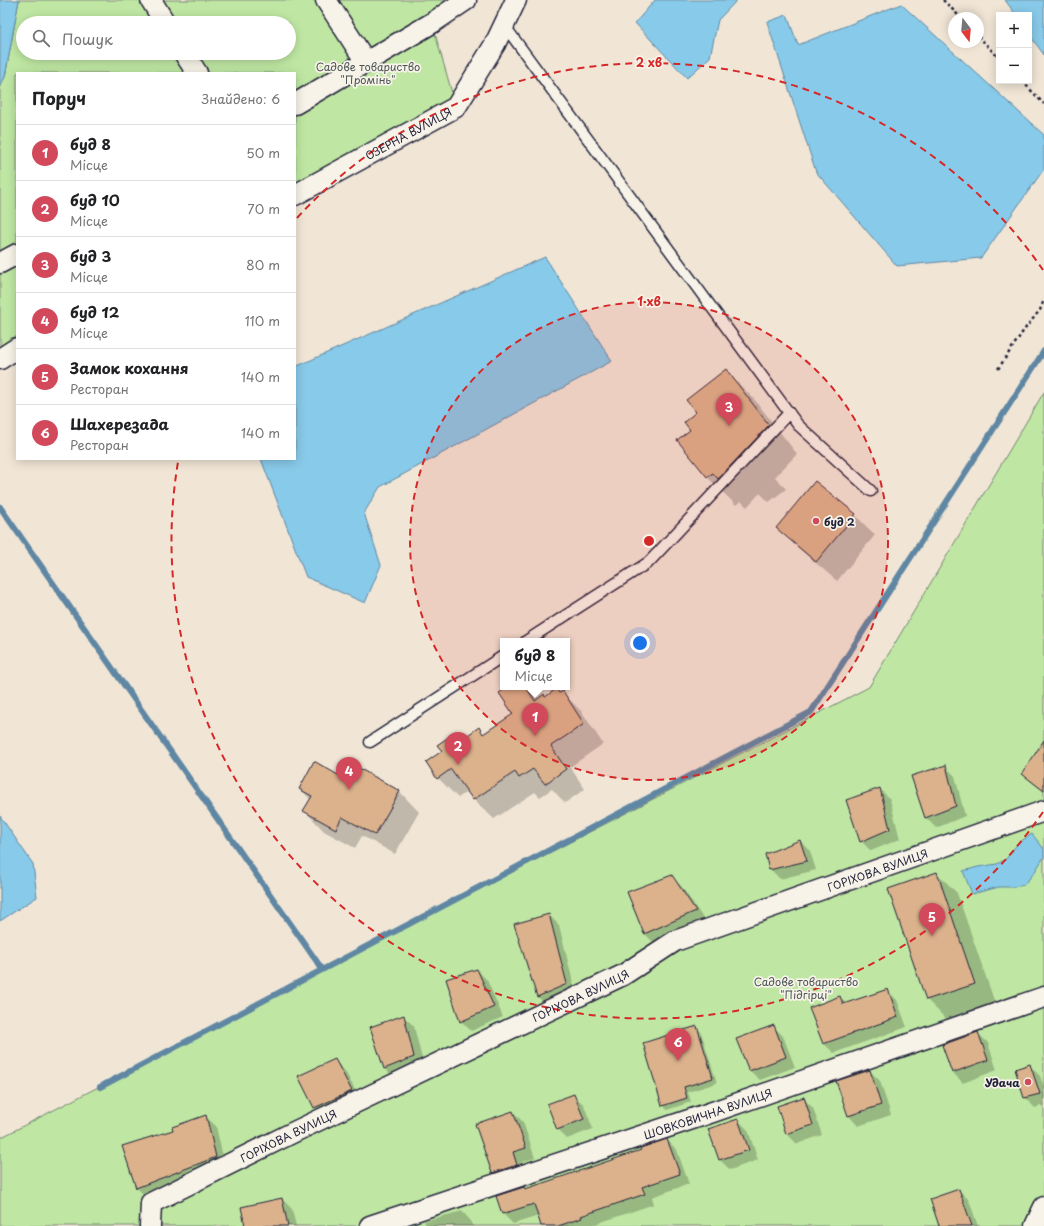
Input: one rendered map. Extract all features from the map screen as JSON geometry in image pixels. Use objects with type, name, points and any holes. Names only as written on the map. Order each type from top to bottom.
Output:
[{"type":"street","points":[[151,0],[161,16]]},
{"type":"street","points":[[326,0],[366,62]]},
{"type":"street","points":[[296,103],[432,23],[466,0]]},
{"type":"street","name":"ОЗЕРНА ВУЛИЦЯ","points":[[296,194],[456,107],[494,44],[516,0]]},
{"type":"street","points":[[189,60],[196,72]]},
{"type":"street","points":[[0,263],[16,255]]},
{"type":"street","points":[[0,359],[16,349]]},
{"type":"street","name":"ГОРІХОВА ВУЛИЦЯ","points":[[150,1226],[151,1203],[294,1132],[623,975],[675,942],[1044,811]]},
{"type":"street","name":"ШОВКОВИЧНА ВУЛИЦЯ","points":[[370,1226],[711,1113],[1044,997]]},
{"type":"lane","points":[[504,25],[798,425],[871,491]]},
{"type":"lane","points":[[531,638],[649,562],[789,413]]},
{"type":"lane","points":[[370,742],[500,658]]},
{"type":"path","points":[[943,0],[954,12]]},
{"type":"path","points":[[984,42],[996,55]]},
{"type":"path","points":[[1025,84],[1044,104]]},
{"type":"path","points":[[998,369],[1024,330],[1040,310],[1044,300]]},
{"type":"green space","name":"Садове товариство \"Промінь\"","points":[[19,0],[466,0],[432,23],[456,107],[296,194],[296,72],[16,72],[16,349],[0,359],[0,86],[5,77],[16,16],[16,60],[296,60],[296,16],[16,16]]},
{"type":"green space","name":"Садове товариство \"Підгірці\"","points":[[1044,392],[1044,1226],[0,1226],[0,1138],[869,687]]},
{"type":"water","points":[[0,0],[19,0],[5,77],[0,86]]},
{"type":"water","points":[[655,0],[737,0],[718,20],[710,57],[687,78],[635,23]]},
{"type":"water","points":[[1005,0],[1044,0],[1044,55],[1032,38],[1032,12],[1014,12]]},
{"type":"water","points":[[901,4],[1044,135],[1044,169],[981,258],[897,266],[816,172],[767,22],[787,15],[798,45]]},
{"type":"water","points":[[545,257],[612,361],[380,487],[364,513],[381,565],[365,603],[306,577],[261,460],[296,460],[296,367]]},
{"type":"water","points":[[0,816],[33,864],[37,897],[0,921]]},
{"type":"water","points":[[1032,834],[1044,849],[1044,857],[1024,885],[999,887],[972,894],[963,871],[997,864],[1006,859],[1018,843]]},
{"type":"building","points":[[726,369],[769,425],[718,479],[713,473],[707,477],[677,440],[690,430],[684,422],[696,412],[686,400]]},
{"type":"building","name":"буд 2","points":[[815,481],[856,514],[816,562],[776,528]]},
{"type":"building","points":[[504,690],[528,690],[535,701],[544,694],[545,697],[555,690],[557,690],[559,693],[563,691],[584,724],[551,746],[566,769],[545,784],[533,769],[519,778],[515,772],[473,800],[451,769],[437,779],[426,762],[442,751],[437,745],[456,732],[461,740],[479,727],[483,734],[513,714],[499,693]]},
{"type":"building","points":[[1044,740],[1044,791],[1022,774]]},
{"type":"building","points":[[314,761],[338,775],[345,762],[400,791],[375,835],[342,817],[336,829],[303,811],[312,796],[299,789]]},
{"type":"building","points":[[946,765],[956,806],[925,818],[911,776]]},
{"type":"building","points":[[880,788],[890,829],[860,842],[846,800]]},
{"type":"building","points":[[800,840],[807,861],[769,870],[765,854]]},
{"type":"building","points":[[937,872],[975,984],[926,1000],[888,889]]},
{"type":"building","points":[[672,875],[696,911],[644,934],[627,892]]},
{"type":"building","points":[[549,914],[567,984],[537,997],[514,924]]},
{"type":"building","points":[[477,969],[494,1007],[460,1022],[446,979]]},
{"type":"building","points":[[888,989],[898,1017],[823,1044],[809,1008],[840,996],[843,1004]]},
{"type":"building","points":[[404,1015],[414,1057],[384,1069],[370,1027]]},
{"type":"building","points":[[774,1025],[786,1057],[749,1071],[736,1039]]},
{"type":"building","points":[[697,1026],[713,1078],[684,1087],[687,1098],[662,1106],[643,1043]]},
{"type":"building","points":[[978,1032],[988,1060],[952,1073],[942,1045]]},
{"type":"building","points":[[335,1059],[352,1091],[314,1108],[298,1076]]},
{"type":"building","name":"Удача","points":[[1030,1064],[1040,1094],[1024,1098],[1015,1069]]},
{"type":"building","points":[[870,1070],[881,1105],[848,1116],[836,1081]]},
{"type":"building","points":[[574,1094],[584,1119],[557,1130],[547,1104]]},
{"type":"building","points":[[804,1097],[813,1125],[786,1134],[777,1106]]},
{"type":"building","points":[[513,1111],[526,1148],[513,1152],[517,1165],[492,1173],[475,1124]]},
{"type":"building","points":[[206,1115],[216,1157],[136,1188],[122,1146],[173,1130],[172,1127]]},
{"type":"building","points":[[738,1119],[749,1150],[719,1160],[708,1129]]},
{"type":"building","points":[[667,1139],[680,1174],[642,1187],[645,1194],[581,1216],[582,1218],[558,1226],[541,1226],[534,1204],[502,1214],[496,1196],[524,1187],[525,1189],[567,1175],[641,1150],[640,1148]]},
{"type":"building","points":[[959,1189],[972,1226],[939,1226],[930,1199]]},
{"type":"building","points":[[282,1198],[288,1226],[245,1226],[241,1207]]},
{"type":"waterway","points":[[100,1087],[811,712],[1044,351]]},
{"type":"waterway","points":[[0,507],[322,969]]},
{"type":"place","name":"буд 3","points":[[729,426]]},
{"type":"place","name":"буд 2","points":[[816,521]]},
{"type":"place","name":"буд 8","points":[[535,736]]},
{"type":"place","name":"буд 10","points":[[458,765]]},
{"type":"place","name":"буд 12","points":[[349,790]]},
{"type":"place","name":"Замок кохання","points":[[932,936]]},
{"type":"place","name":"Шахерезада","points":[[678,1061]]},
{"type":"place","name":"Удача","points":[[1028,1082]]}]
